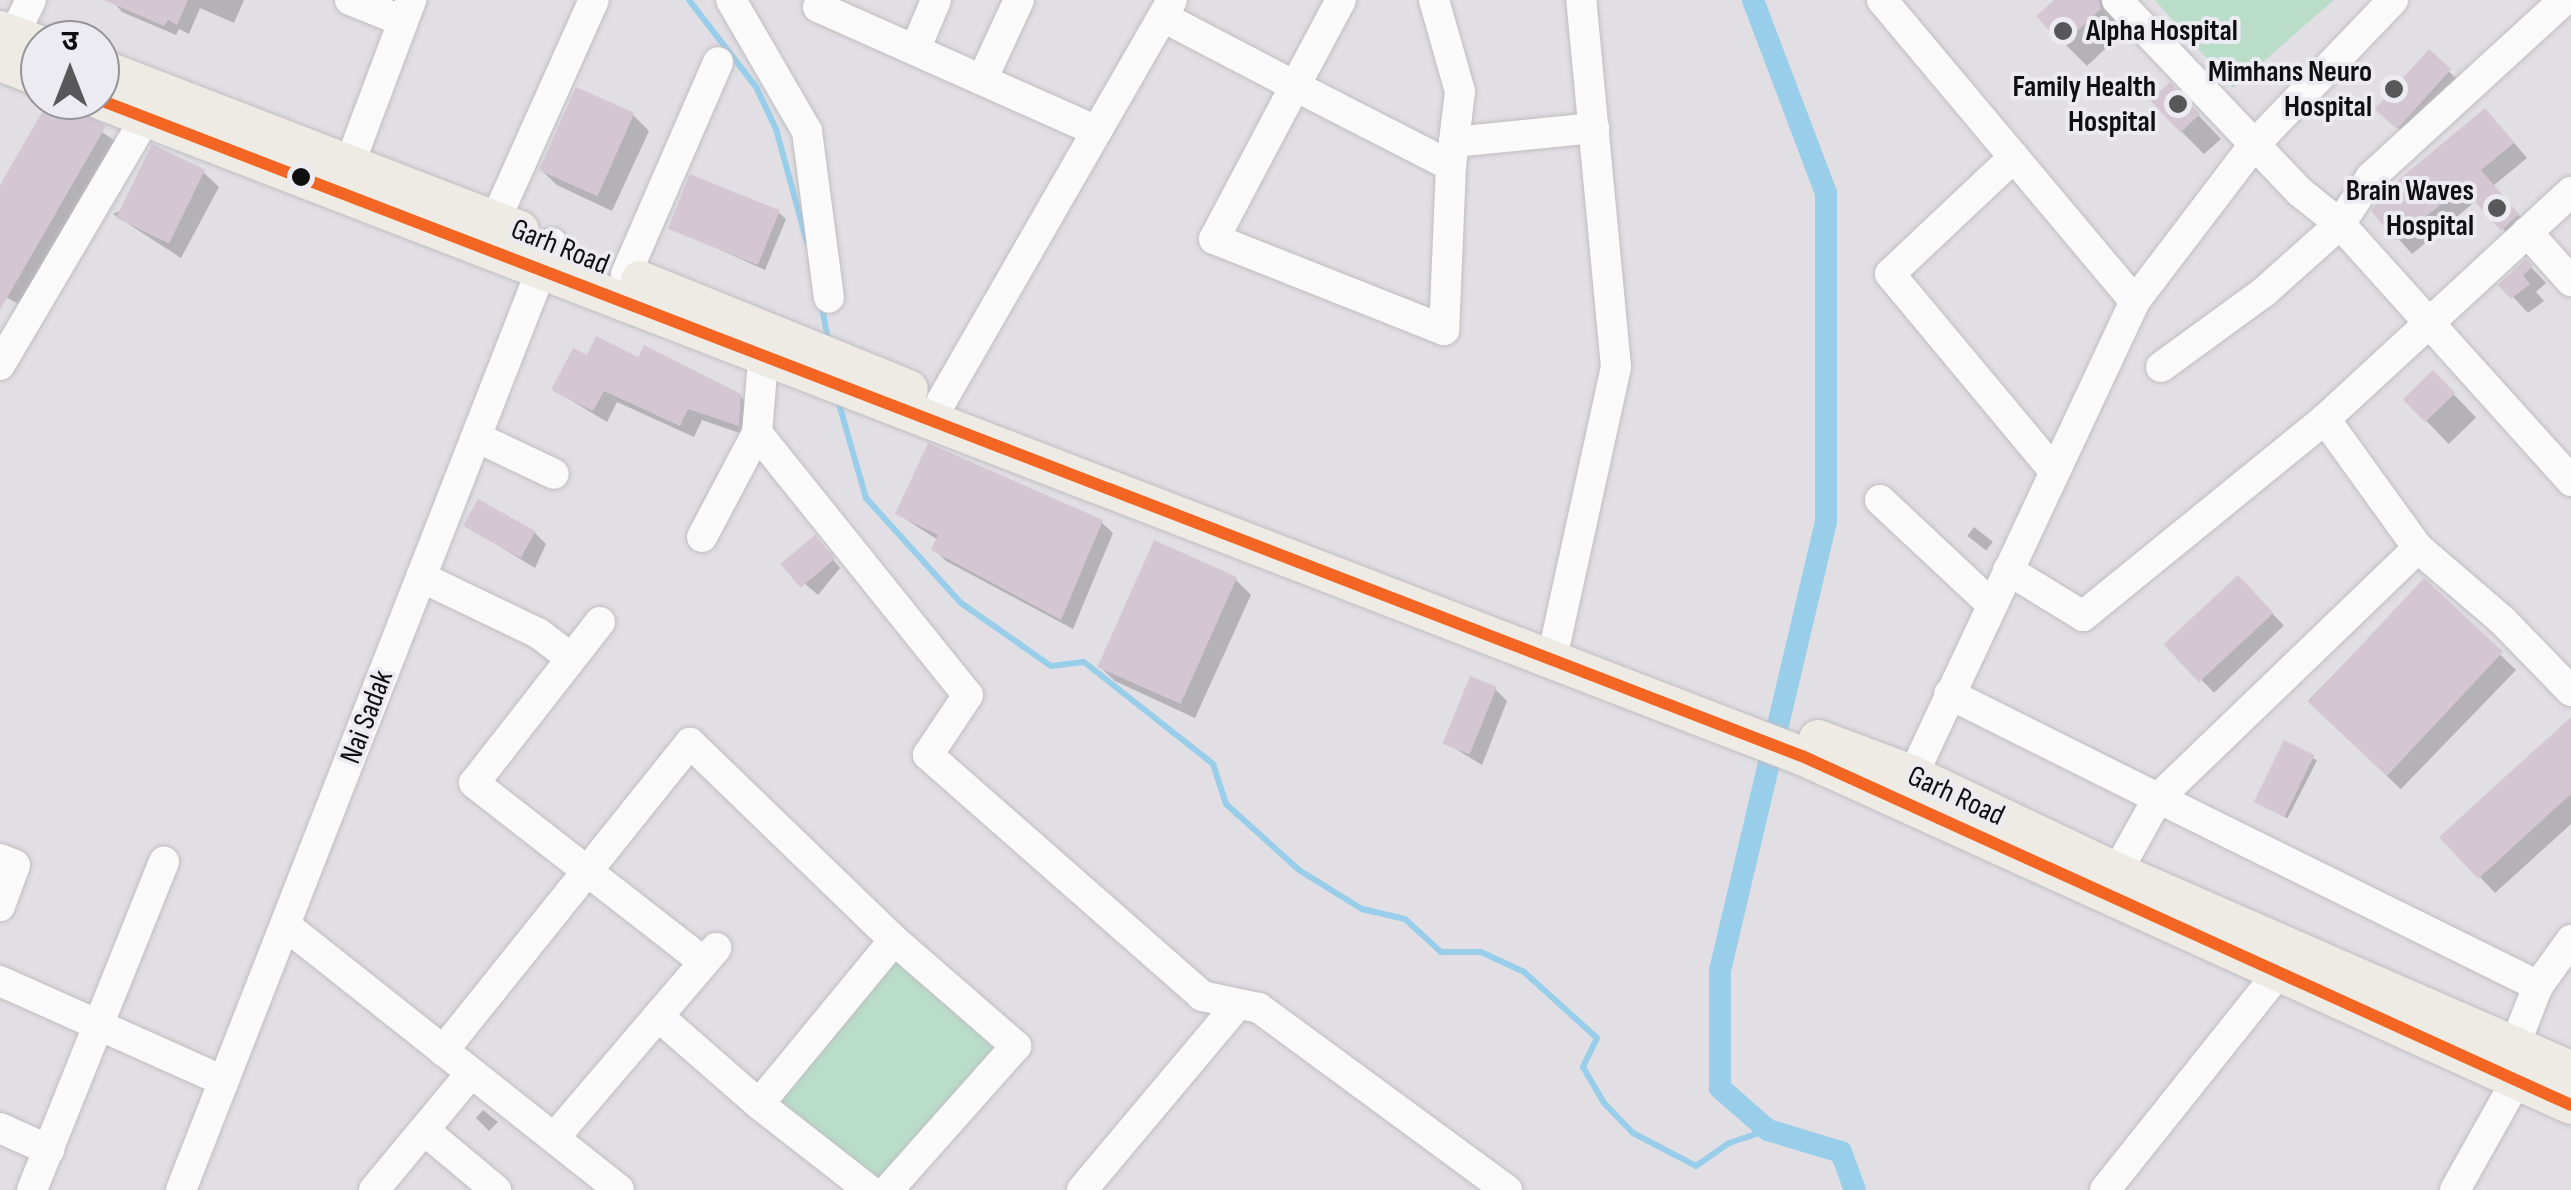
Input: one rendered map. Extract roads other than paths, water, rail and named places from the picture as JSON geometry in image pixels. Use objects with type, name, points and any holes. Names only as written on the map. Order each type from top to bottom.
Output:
[{"type":"main road","name":"Garh Road","points":[[120,82],[153,104],[547,254],[777,351],[1805,746],[2117,872],[2286,962]]},
{"type":"main road","name":"Garh Road","points":[[120,102],[153,104]]},
{"type":"main road","name":"Garh Road","points":[[345,177],[495,220],[547,254],[626,274],[777,351]]},
{"type":"main road","name":"Garh Road","points":[[1402,591],[1556,640],[1725,716]]},
{"type":"main road","name":"Garh Road","points":[[1906,788],[2511,1069],[2571,1105]]},
{"type":"main road","name":"Garh Road","points":[[2511,1069],[2571,1070]]},
{"type":"street","points":[[11,47],[31,0]]},
{"type":"street","points":[[345,177],[407,10],[350,0]]},
{"type":"street","points":[[495,220],[594,0]]},
{"type":"street","points":[[730,0],[807,132],[829,298]]},
{"type":"street","points":[[915,50],[936,0]]},
{"type":"street","points":[[982,80],[1019,0]]},
{"type":"street","points":[[1341,0],[1214,239],[1444,330],[1460,91],[1434,0]]},
{"type":"street","points":[[1556,640],[1616,367],[1582,0]]},
{"type":"street","points":[[1882,0],[2135,301]]},
{"type":"street","points":[[2118,0],[2254,145],[2340,224],[2571,481]]},
{"type":"street","points":[[1906,788],[2135,301],[2254,145],[2393,0]]},
{"type":"street","points":[[2161,367],[2264,292],[2340,224],[2370,177],[2527,11],[2564,0]]},
{"type":"street","points":[[818,7],[1097,132]]},
{"type":"street","points":[[935,412],[1168,9],[1296,86],[1453,154],[1594,128]]},
{"type":"street","points":[[626,274],[718,62]]},
{"type":"street","points":[[0,365],[153,104]]},
{"type":"street","points":[[2014,157],[1890,274],[2054,471]]},
{"type":"street","points":[[2008,570],[2084,616],[2325,419],[2571,192]]},
{"type":"street","points":[[2526,232],[2571,281]]},
{"type":"street","name":"Nai Sadak","points":[[182,1190],[547,254]]},
{"type":"street","points":[[702,537],[757,433],[777,351]]},
{"type":"street","points":[[2325,419],[2418,548],[2502,620],[2571,691]]},
{"type":"street","points":[[757,433],[968,696],[928,755],[1202,996],[1260,1008],[1508,1190]]},
{"type":"street","points":[[476,437],[554,474]]},
{"type":"street","points":[[1880,500],[1992,604]]},
{"type":"street","points":[[2117,872],[2158,798],[2418,548]]},
{"type":"street","points":[[421,577],[538,633],[571,658]]},
{"type":"street","points":[[554,1138],[710,955],[588,871],[474,783],[600,622]]},
{"type":"street","points":[[1949,694],[2538,986]]},
{"type":"street","points":[[443,1051],[690,744],[894,940],[1016,1046],[888,1190]]},
{"type":"street","points":[[0,859],[15,865],[0,906]]},
{"type":"street","points":[[32,1190],[164,860]]},
{"type":"street","points":[[285,925],[616,1189]]},
{"type":"street","points":[[758,1104],[894,940]]},
{"type":"street","points":[[2456,1190],[2511,1069],[2538,986],[2571,940]]},
{"type":"street","points":[[2105,1190],[2286,962]]},
{"type":"street","points":[[0,982],[224,1081]]},
{"type":"street","points":[[1091,1187],[1238,1005]]},
{"type":"street","points":[[658,1016],[758,1104],[870,1190]]},
{"type":"street","points":[[374,1190],[470,1073]]},
{"type":"street","points":[[0,1128],[49,1150]]},
{"type":"street","points":[[424,1130],[496,1190]]},
{"type":"waterway","points":[[689,0],[756,87],[776,129],[807,242]]},
{"type":"waterway","points":[[1753,0],[1826,193],[1826,522],[1720,970],[1720,1088],[1768,1130],[1841,1152],[1855,1190]]},
{"type":"waterway","points":[[821,303],[828,340]]},
{"type":"waterway","points":[[837,397],[866,498],[961,603],[1051,666],[1084,662],[1213,764],[1226,804],[1299,870],[1362,909],[1405,919],[1441,952],[1481,952],[1524,972],[1597,1038],[1583,1067],[1604,1103],[1633,1133],[1696,1166],[1729,1143],[1768,1130]]},
{"type":"place","name":"Alpha Hospital","points":[[2063,31]]},
{"type":"place","name":"Mimhans Neuro Hospital","points":[[2394,89]]},
{"type":"place","name":"Family Health Hospital","points":[[2178,104]]},
{"type":"place","name":"Brain Waves Hospital","points":[[2497,208]]}]
